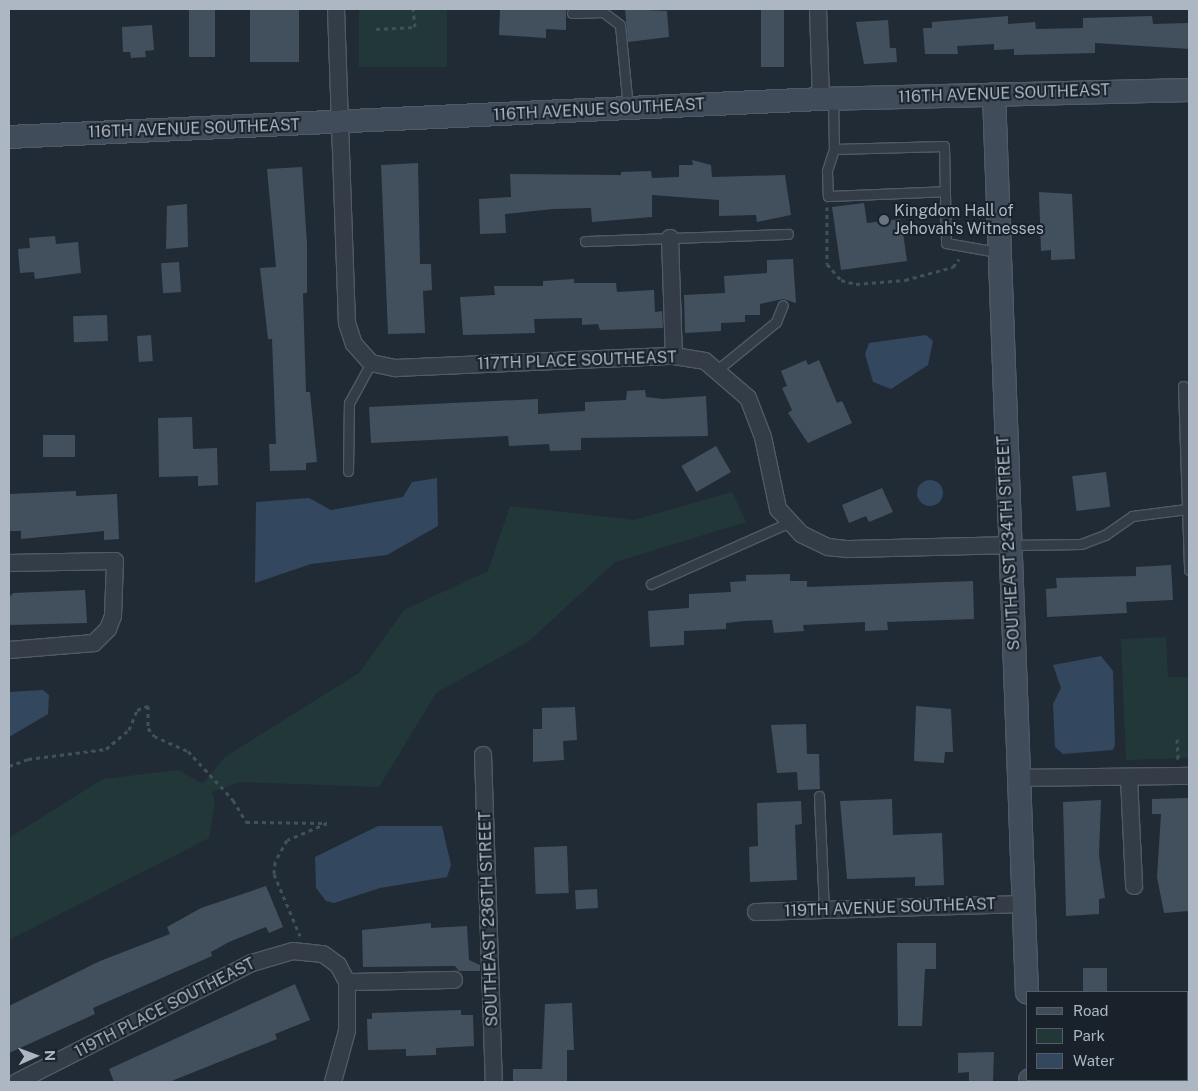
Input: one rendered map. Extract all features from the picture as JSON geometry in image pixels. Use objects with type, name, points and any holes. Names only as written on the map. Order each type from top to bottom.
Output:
[{"type":"main road","name":"116TH AVENUE SOUTHEAST","points":[[9,137],[827,99],[1189,90]]},
{"type":"main road","name":"SOUTHEAST 234TH STREET","points":[[994,94],[997,252],[1007,545],[1021,778],[1027,991]]},
{"type":"street","points":[[336,9],[347,323],[354,344],[371,363]]},
{"type":"street","points":[[818,9],[827,99]]},
{"type":"street","points":[[670,238],[674,356]]},
{"type":"street","name":"117TH PLACE SOUTHEAST","points":[[371,363],[395,368],[674,356],[705,361],[748,398],[758,418],[773,492],[788,523]]},
{"type":"street","points":[[788,523],[828,547],[848,549],[1007,545]]},
{"type":"street","points":[[9,563],[115,561],[113,616],[108,629],[94,643],[9,650]]},
{"type":"street","name":"SOUTHEAST 236TH STREET","points":[[483,756],[494,1082]]},
{"type":"street","points":[[1021,778],[1189,776]]},
{"type":"street","points":[[1129,778],[1134,886]]},
{"type":"street","name":"119TH AVENUE SOUTHEAST","points":[[756,912],[1024,904]]},
{"type":"street","name":"119TH PLACE SOUTHEAST","points":[[17,1082],[252,963],[307,952],[323,954],[338,965],[347,982]]},
{"type":"street","points":[[333,1082],[347,1031],[347,982],[454,980]]},
{"type":"lane","points":[[572,14],[603,12],[620,24],[628,109]]},
{"type":"lane","points":[[827,99],[834,148],[827,171],[828,196],[945,191]]},
{"type":"lane","points":[[834,148],[944,146],[946,243],[997,252]]},
{"type":"lane","points":[[585,241],[788,234]]},
{"type":"lane","points":[[717,370],[776,322],[783,305]]},
{"type":"lane","points":[[348,471],[349,404],[371,363]]},
{"type":"lane","points":[[1183,386],[1189,570]]},
{"type":"lane","points":[[1007,545],[1080,544],[1105,535],[1132,516],[1187,508]]},
{"type":"lane","points":[[651,584],[788,523]]},
{"type":"lane","points":[[819,796],[824,910]]},
{"type":"path","points":[[376,29],[415,27],[413,9]]},
{"type":"path","points":[[828,196],[825,251],[831,273],[841,280],[875,284],[933,274],[953,267],[969,247]]},
{"type":"path","points":[[9,766],[28,759],[106,749],[129,730],[137,710],[148,706],[148,728],[154,736],[188,751],[224,789],[246,822],[327,823],[287,840],[275,862],[274,874],[307,952]]},
{"type":"green space","points":[[359,9],[447,9],[447,67],[359,67]]},
{"type":"green space","points":[[732,492],[746,522],[615,562],[529,641],[436,693],[379,787],[240,782],[212,792],[215,803],[209,838],[9,940],[9,838],[103,779],[178,770],[203,784],[225,757],[359,673],[404,610],[488,571],[510,506],[634,520]]},
{"type":"green space","points":[[1166,637],[1168,677],[1188,677],[1189,758],[1126,760],[1121,639]]},
{"type":"water","points":[[926,335],[933,341],[928,365],[891,389],[873,382],[865,354],[869,343]]},
{"type":"water","points":[[437,478],[438,526],[387,555],[311,564],[255,583],[256,502],[309,498],[331,510],[403,497],[412,482]]},
{"type":"water","points":[[930,480],[939,484],[943,493],[939,502],[930,506],[921,502],[917,493],[921,484]]},
{"type":"water","points":[[1101,656],[1113,671],[1115,745],[1113,750],[1063,754],[1055,747],[1053,704],[1061,688],[1053,665]]},
{"type":"water","points":[[43,690],[49,695],[48,714],[9,737],[9,692]]},
{"type":"water","points":[[378,826],[442,826],[451,865],[447,877],[380,888],[334,903],[326,901],[316,888],[315,857]]},
{"type":"building","points":[[189,9],[215,9],[215,57],[189,57]]},
{"type":"building","points":[[250,9],[299,9],[299,62],[250,62]]},
{"type":"building","points":[[500,9],[566,9],[566,30],[546,29],[546,38],[499,35]]},
{"type":"building","points":[[625,9],[667,11],[669,37],[628,42]]},
{"type":"building","points":[[761,9],[784,9],[784,67],[761,67]]},
{"type":"building","points":[[1008,16],[1008,24],[1035,22],[1036,29],[1083,28],[1083,18],[1152,16],[1153,24],[1189,23],[1189,49],[1095,43],[1095,53],[1014,55],[1014,49],[994,50],[994,44],[957,46],[958,54],[925,54],[923,28],[932,28],[932,22]]},
{"type":"building","points":[[888,20],[890,48],[896,48],[897,62],[864,64],[856,22]]},
{"type":"building","points":[[152,25],[154,50],[145,51],[146,57],[131,58],[130,52],[123,52],[122,27]]},
{"type":"building","points":[[692,160],[711,165],[712,177],[785,175],[791,215],[757,222],[756,215],[719,216],[719,200],[652,195],[652,217],[592,222],[591,208],[553,209],[505,214],[506,233],[480,234],[479,199],[511,197],[510,174],[621,175],[621,172],[651,171],[652,178],[679,177],[679,165],[693,165]]},
{"type":"building","points":[[418,163],[420,264],[431,264],[432,290],[423,291],[425,333],[388,334],[381,165]]},
{"type":"building","points":[[302,167],[307,244],[307,293],[303,293],[306,392],[310,392],[317,462],[306,463],[306,470],[270,471],[269,444],[276,444],[272,339],[268,339],[260,268],[276,267],[267,169]]},
{"type":"building","points":[[1039,192],[1072,194],[1075,259],[1051,260],[1051,250],[1041,251]]},
{"type":"building","points":[[864,203],[867,223],[901,219],[907,261],[841,270],[832,207]]},
{"type":"building","points":[[187,204],[188,247],[166,249],[167,206]]},
{"type":"building","points":[[55,236],[56,244],[78,242],[81,273],[35,279],[34,272],[20,273],[18,249],[30,248],[29,238]]},
{"type":"building","points":[[793,259],[796,303],[783,299],[760,304],[760,315],[745,315],[745,322],[721,323],[721,331],[685,333],[684,295],[725,293],[724,276],[767,273],[767,260]]},
{"type":"building","points":[[179,262],[181,292],[163,293],[161,263]]},
{"type":"building","points":[[574,279],[574,283],[616,283],[617,292],[654,290],[655,312],[662,311],[663,328],[600,330],[598,324],[582,325],[582,318],[534,319],[535,333],[463,335],[460,297],[495,295],[494,286],[543,286],[543,281]]},
{"type":"building","points":[[107,315],[108,341],[74,342],[73,316]]},
{"type":"building","points":[[151,335],[153,361],[139,362],[137,336]]},
{"type":"building","points":[[806,360],[808,365],[819,360],[837,403],[842,401],[852,423],[808,443],[788,413],[792,410],[782,388],[787,386],[781,371]]},
{"type":"building","points":[[645,390],[646,397],[663,399],[706,396],[708,436],[581,438],[581,450],[550,451],[549,444],[509,446],[508,436],[371,443],[369,407],[538,399],[538,414],[585,411],[585,402],[626,400],[627,391]]},
{"type":"building","points":[[192,417],[193,449],[217,448],[218,485],[198,486],[198,476],[159,477],[158,418]]},
{"type":"building","points":[[43,435],[75,435],[75,457],[43,457]]},
{"type":"building","points":[[716,446],[731,472],[696,492],[681,466]]},
{"type":"building","points":[[1106,472],[1110,507],[1077,511],[1072,476]]},
{"type":"building","points":[[882,488],[893,512],[869,522],[866,516],[849,523],[842,505]]},
{"type":"building","points":[[76,491],[76,496],[117,494],[119,539],[104,540],[104,531],[21,539],[21,531],[9,531],[9,494]]},
{"type":"building","points":[[1171,565],[1173,600],[1126,602],[1127,613],[1047,617],[1046,589],[1057,588],[1056,578],[1136,576],[1136,567]]},
{"type":"building","points":[[790,574],[790,581],[807,581],[807,587],[973,581],[974,619],[887,622],[888,630],[865,631],[865,622],[803,625],[804,631],[774,633],[772,620],[744,621],[726,623],[726,629],[684,631],[684,645],[650,647],[648,611],[689,608],[689,594],[731,592],[730,582],[746,581],[746,575]]},
{"type":"building","points":[[85,590],[87,623],[9,625],[9,598],[13,593]]},
{"type":"building","points":[[916,706],[951,709],[953,752],[945,752],[944,763],[914,761]]},
{"type":"building","points":[[575,707],[577,740],[563,741],[564,760],[533,762],[533,729],[542,729],[542,708]]},
{"type":"building","points":[[806,724],[807,754],[819,754],[820,789],[798,790],[797,772],[777,773],[771,725]]},
{"type":"building","points":[[1189,798],[1189,911],[1164,913],[1157,877],[1161,814],[1152,814],[1152,799]]},
{"type":"building","points":[[892,799],[893,835],[942,833],[944,885],[915,886],[915,877],[847,879],[840,801]]},
{"type":"building","points":[[1101,800],[1099,855],[1105,898],[1099,899],[1099,914],[1066,916],[1063,802]]},
{"type":"building","points":[[801,801],[802,824],[795,825],[797,880],[750,882],[749,847],[758,846],[757,803]]},
{"type":"building","points":[[567,846],[569,893],[536,894],[534,847]]},
{"type":"building","points":[[266,886],[283,927],[269,933],[266,927],[229,942],[211,952],[212,956],[93,1008],[95,1014],[9,1053],[9,1006],[100,961],[170,934],[167,927],[201,908]]},
{"type":"building","points":[[597,889],[598,908],[576,909],[575,890]]},
{"type":"building","points":[[431,923],[431,928],[467,926],[469,960],[480,965],[480,971],[459,971],[455,966],[363,967],[362,930]]},
{"type":"building","points":[[897,943],[936,943],[936,969],[925,969],[922,1026],[898,1026]]},
{"type":"building","points":[[1083,968],[1107,968],[1107,991],[1083,991]]},
{"type":"building","points":[[295,984],[310,1020],[275,1034],[277,1039],[169,1082],[114,1082],[109,1069]]},
{"type":"building","points":[[572,1003],[574,1050],[567,1050],[567,1082],[513,1082],[513,1069],[542,1069],[545,1004]]},
{"type":"building","points":[[461,1010],[461,1015],[473,1015],[474,1046],[436,1048],[436,1055],[406,1056],[406,1049],[368,1050],[367,1019],[372,1019],[372,1013]]},
{"type":"building","points":[[994,1052],[993,1082],[969,1082],[969,1072],[958,1073],[958,1053]]},
{"type":"place","name":"Kingdom Hall of Jehovah's Witnesses","points":[[884,220]]}]
